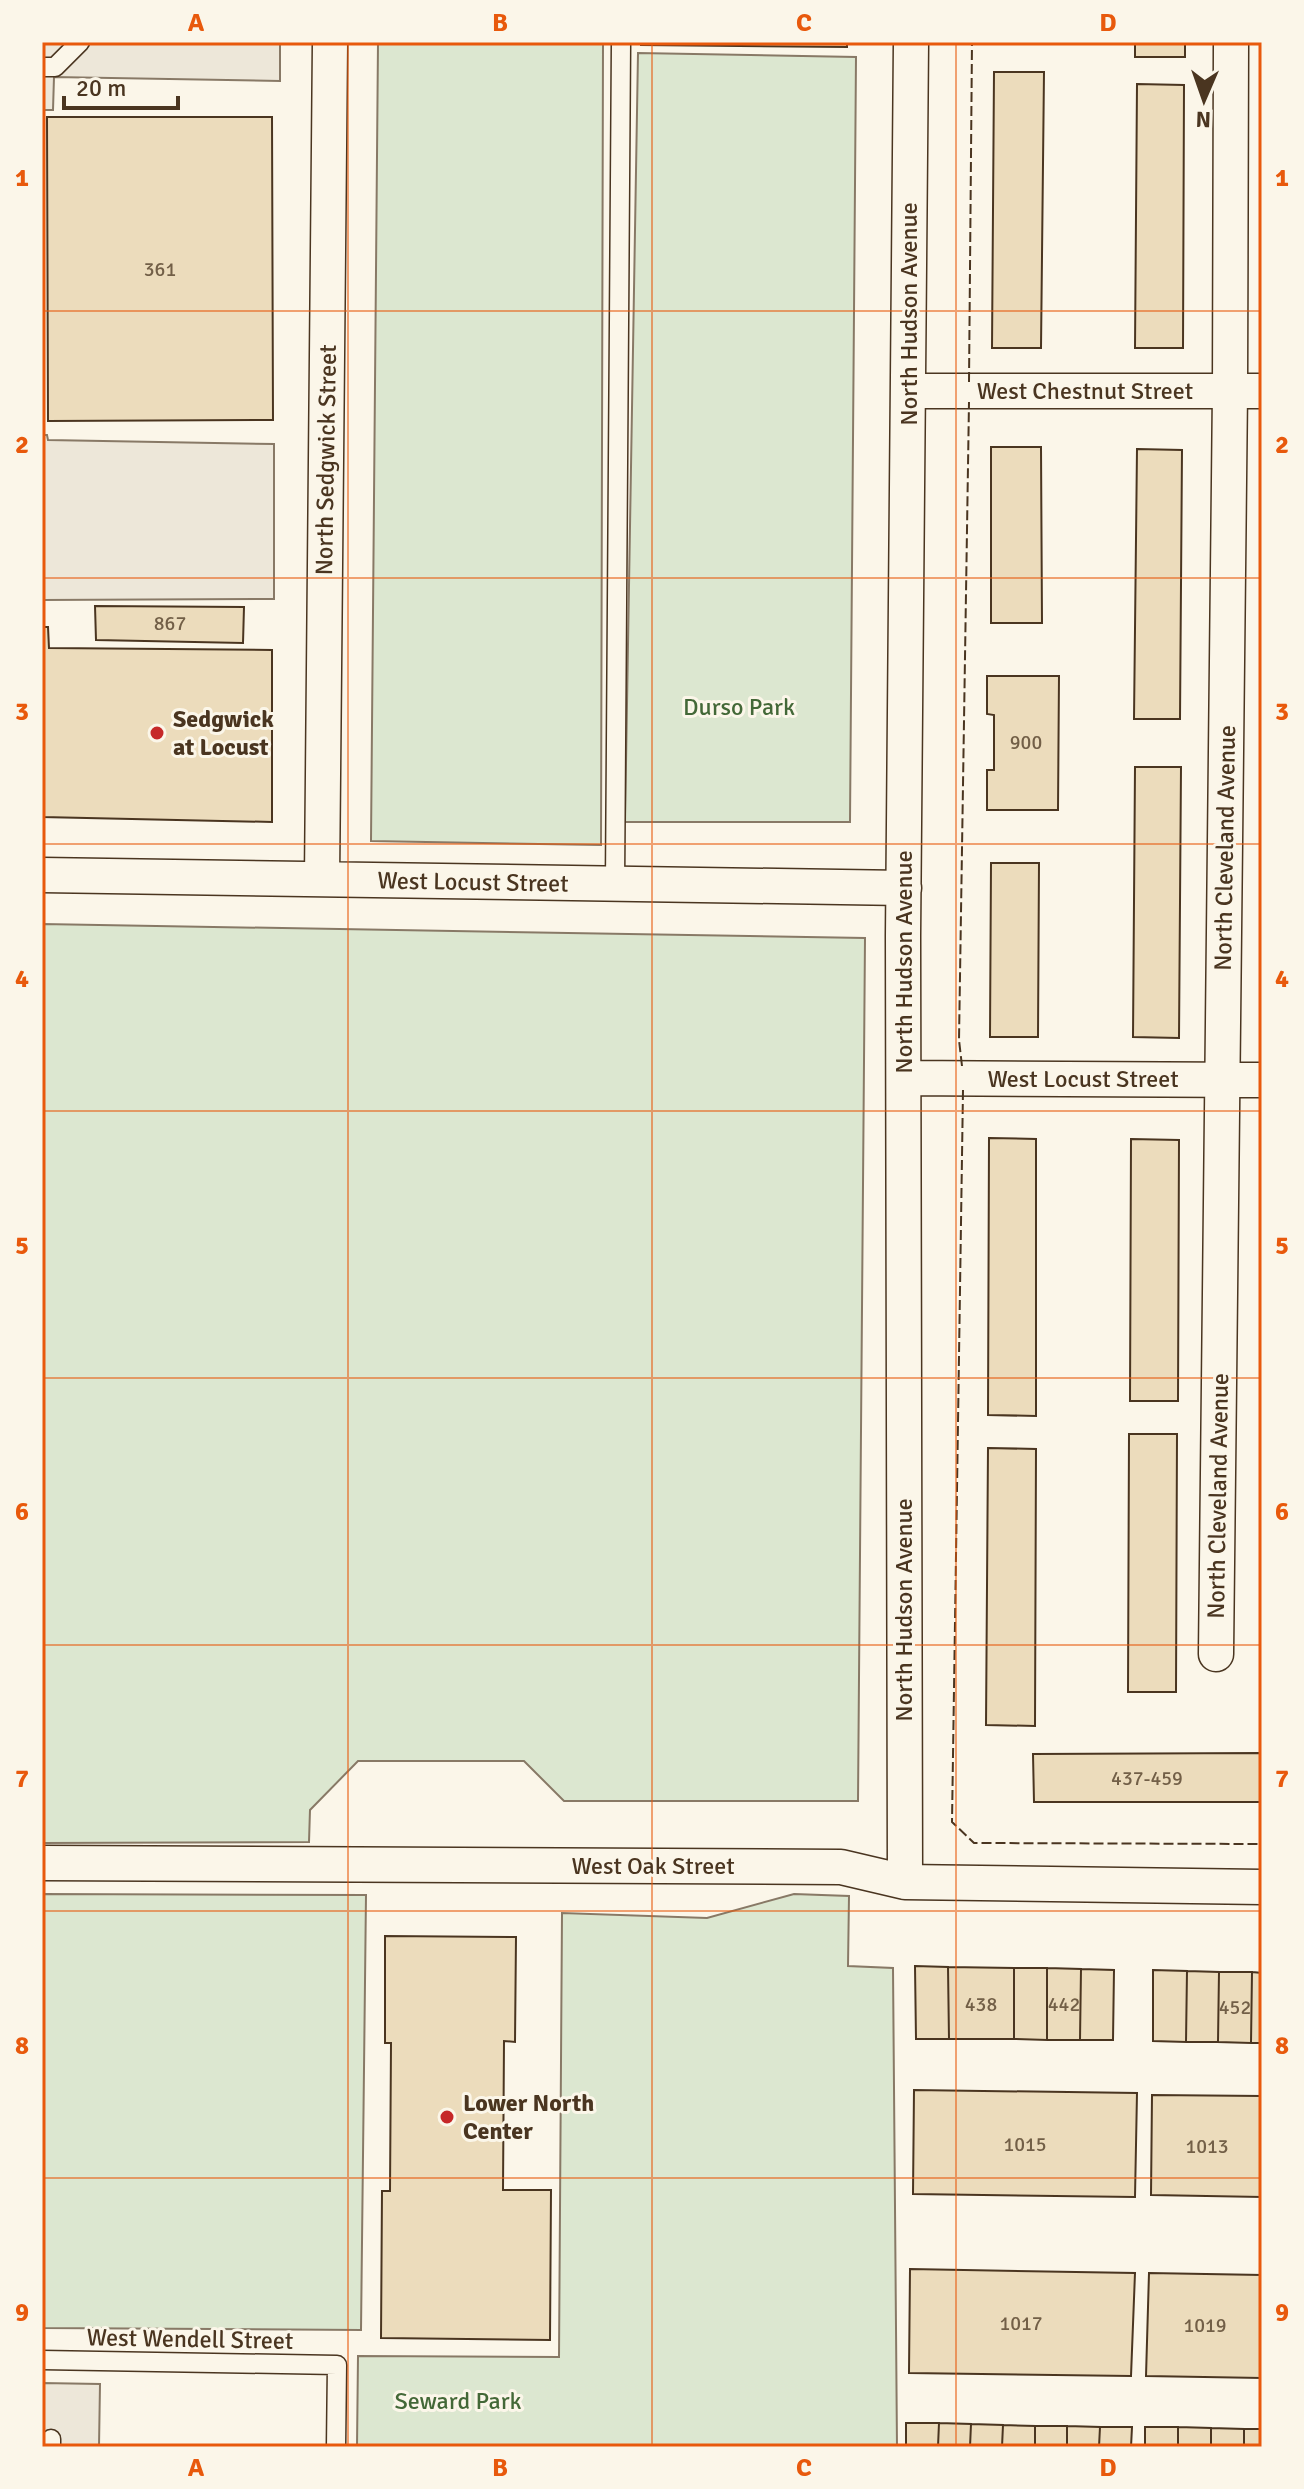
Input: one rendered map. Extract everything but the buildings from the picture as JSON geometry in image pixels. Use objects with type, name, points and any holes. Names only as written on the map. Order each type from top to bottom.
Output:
[{"type":"street","name":"North Sedgwick Street","points":[[322,879],[330,42]]},
{"type":"street","name":"North Hudson Avenue","points":[[905,1882],[904,888],[911,42]]},
{"type":"street","name":"North Cleveland Avenue","points":[[1216,1654],[1222,1080],[1246,391],[1231,42]]},
{"type":"street","name":"West Chestnut Street","points":[[909,391],[1246,391]]},
{"type":"street","name":"West Locust Street","points":[[42,875],[904,888]]},
{"type":"street","name":"West Locust Street","points":[[904,1078],[1262,1080]]},
{"type":"street","name":"West Oak Street","points":[[42,1863],[841,1867],[905,1882],[1262,1887]]},
{"type":"lane","points":[[42,67],[55,67],[80,42]]},
{"type":"lane","points":[[615,884],[621,42]]},
{"type":"lane","name":"West Wendell Street","points":[[42,2360],[337,2365],[336,2447]]},
{"type":"green space","points":[[378,42],[603,42],[601,845],[371,841]]},
{"type":"green space","name":"Durso Park","points":[[638,53],[856,57],[850,822],[625,822]]},
{"type":"green space","points":[[42,924],[865,938],[858,1801],[564,1801],[524,1761],[358,1761],[310,1810],[309,1842],[42,1843]]},
{"type":"green space","points":[[42,1894],[366,1895],[361,2330],[42,2328]]},
{"type":"green space","name":"Seward Park","points":[[794,1894],[849,1896],[848,1966],[893,1968],[897,2447],[357,2447],[358,2356],[559,2357],[562,1913],[707,1918]]},
{"type":"shaded area","points":[[42,42],[280,42],[280,81],[54,77],[53,110],[42,110]]},
{"type":"shaded area","points":[[42,435],[47,435],[48,440],[274,444],[274,599],[42,600]]},
{"type":"shaded area","points":[[42,2383],[100,2384],[99,2447],[42,2447]]},
{"type":"fence","points":[[969,382],[972,42]]},
{"type":"fence","points":[[962,1066],[959,1040],[969,402]]},
{"type":"fence","points":[[963,1090],[952,1822],[974,1843],[1262,1844]]},
{"type":"place","name":"Sedgwick at Locust","points":[[157,733]]},
{"type":"place","name":"Lower North Center","points":[[447,2117]]}]
